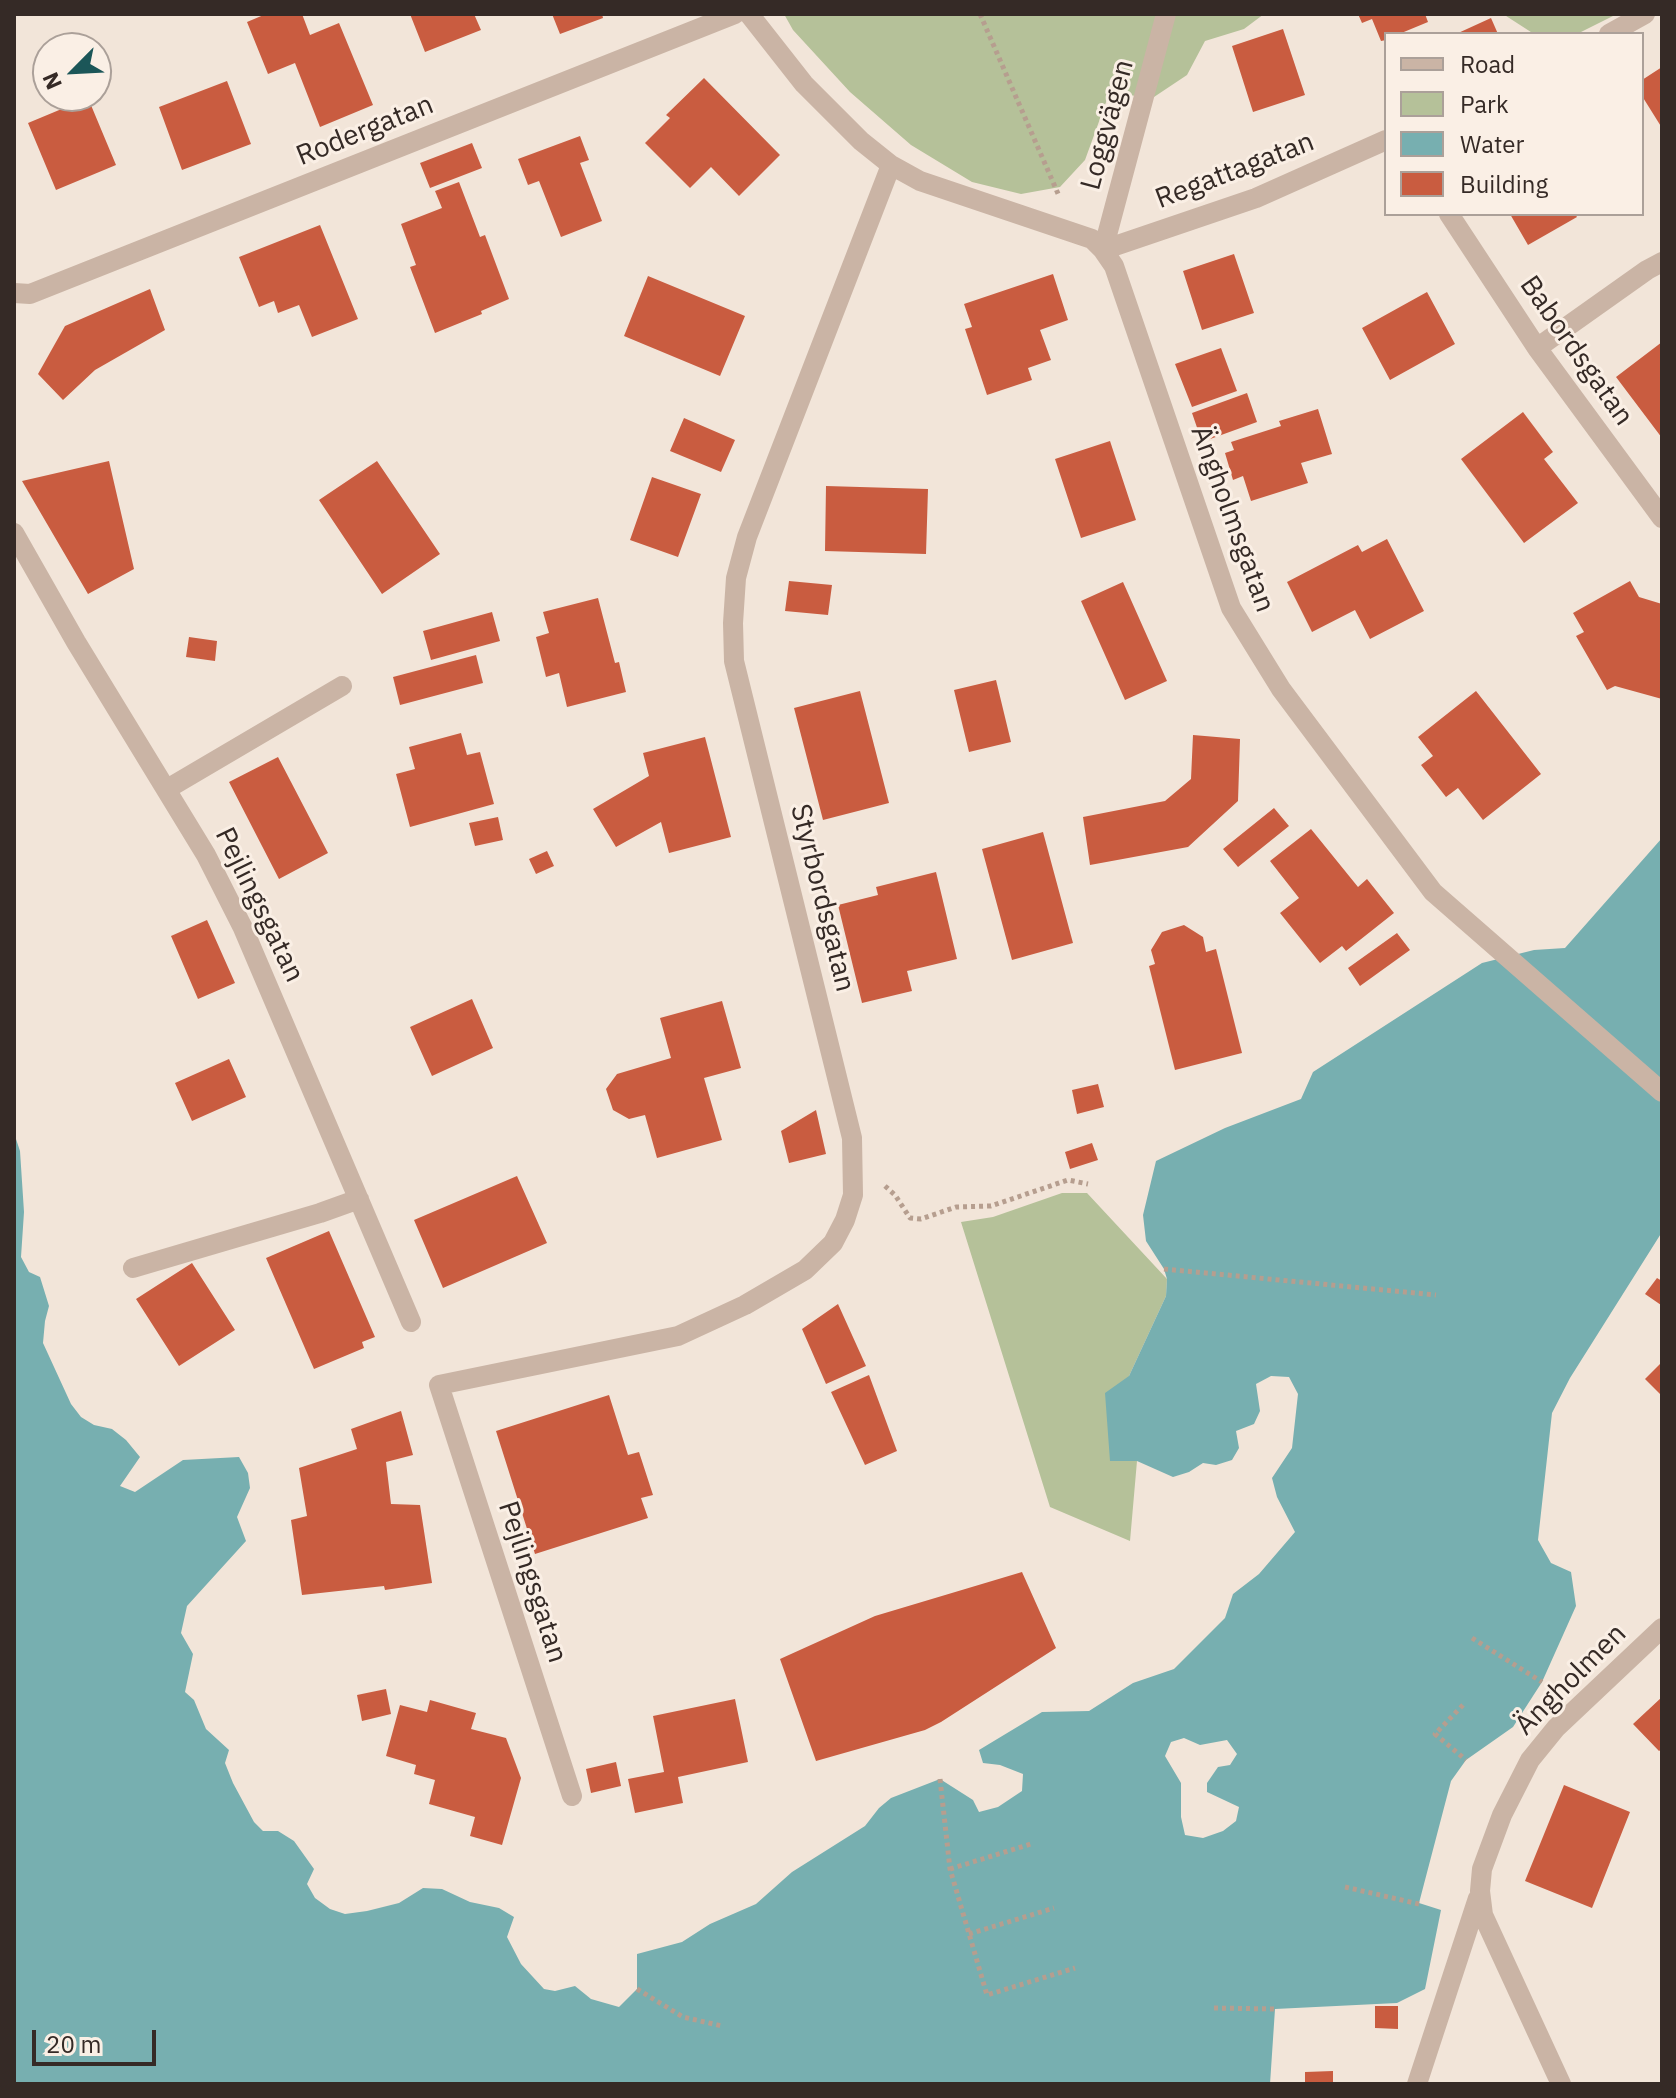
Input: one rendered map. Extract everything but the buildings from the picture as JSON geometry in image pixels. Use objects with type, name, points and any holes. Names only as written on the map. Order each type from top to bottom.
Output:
[{"type":"street","name":"Rodergatan","points":[[14,293],[30,294],[735,14]]},
{"type":"street","points":[[749,14],[804,84],[861,141],[891,165],[920,181],[1092,239],[1103,250]]},
{"type":"street","name":"Loggvägen","points":[[1103,250],[1166,14]]},
{"type":"street","points":[[1613,32],[1645,14]]},
{"type":"street","name":"Regattagatan","points":[[1103,250],[1256,198],[1384,141]]},
{"type":"street","name":"Styrbordsgatan","points":[[439,1385],[678,1336],[745,1305],[805,1270],[833,1243],[845,1220],[853,1195],[855,1174],[849,1123],[734,661],[733,623],[736,578],[747,537],[891,165]]},
{"type":"street","name":"Babordsgatan","points":[[1450,216],[1537,348],[1662,518]]},
{"type":"street","name":"Ängholmsgatan","points":[[1103,250],[1114,266],[1231,608],[1250,643],[1433,892],[1662,1092]]},
{"type":"street","points":[[1537,348],[1662,262]]},
{"type":"street","name":"Pejlingsgatan","points":[[14,533],[76,642],[206,855],[243,928],[411,1322]]},
{"type":"street","points":[[167,789],[342,686]]},
{"type":"street","points":[[133,1268],[359,1199]]},
{"type":"street","name":"Pejlingsgatan","points":[[439,1385],[572,1796]]},
{"type":"street","name":"Ängholmen","points":[[1561,2084],[1483,1915],[1480,1891],[1482,1869],[1502,1815],[1530,1760],[1556,1728],[1662,1628]]},
{"type":"street","points":[[1417,2084],[1480,1891]]},
{"type":"path","points":[[980,14],[1076,234]]},
{"type":"path","points":[[855,1174],[883,1184],[895,1195],[910,1218],[921,1219],[956,1207],[991,1206],[1068,1180],[1088,1184]]},
{"type":"path","points":[[1164,1269],[1436,1295]]},
{"type":"path","points":[[1472,1638],[1542,1682]]},
{"type":"path","points":[[1463,1705],[1435,1734],[1466,1760]]},
{"type":"path","points":[[940,1779],[950,1869],[987,1995],[1075,1968]]},
{"type":"path","points":[[950,1869],[1034,1843]]},
{"type":"path","points":[[1345,1887],[1419,1904]]},
{"type":"path","points":[[969,1934],[1054,1908]]},
{"type":"path","points":[[637,1989],[683,2017],[722,2026]]},
{"type":"path","points":[[1214,2008],[1275,2009]]},
{"type":"green space","points":[[784,14],[1264,14],[1244,29],[1205,41],[1187,75],[1154,97],[1109,94],[1085,160],[1060,187],[1021,194],[972,182],[911,145],[850,92],[793,30]]},
{"type":"green space","points":[[1503,14],[1617,14],[1581,32],[1531,32]]},
{"type":"green space","points":[[1062,1193],[1087,1193],[1167,1279],[1166,1296],[1129,1376],[1137,1461],[1130,1541],[1050,1507],[961,1222],[993,1217]]},
{"type":"water","points":[[1662,838],[1662,1232],[1570,1378],[1552,1413],[1538,1540],[1551,1563],[1571,1572],[1576,1606],[1542,1682],[1513,1727],[1466,1760],[1451,1781],[1419,1903],[1441,1910],[1425,1989],[1397,2003],[1275,2009],[1270,2084],[14,2084],[14,1133],[20,1151],[24,1212],[21,1257],[29,1272],[40,1277],[49,1306],[43,1343],[71,1404],[81,1417],[94,1425],[112,1429],[140,1457],[120,1486],[135,1492],[183,1460],[239,1457],[248,1473],[250,1488],[237,1517],[246,1541],[187,1606],[181,1633],[193,1654],[185,1692],[194,1700],[206,1729],[229,1750],[225,1763],[254,1822],[263,1831],[278,1831],[294,1841],[314,1869],[307,1884],[315,1898],[330,1909],[345,1914],[367,1911],[399,1903],[423,1888],[442,1889],[470,1902],[499,1908],[514,1917],[507,1937],[521,1964],[544,1989],[555,1991],[575,1986],[591,1999],[619,2007],[637,1989],[637,1954],[682,1942],[710,1924],[756,1904],[792,1872],[865,1826],[891,1798],[940,1779],[973,1800],[979,1812],[998,1807],[1022,1791],[1023,1774],[1000,1765],[983,1763],[979,1750],[1042,1712],[1089,1711],[1133,1683],[1174,1669],[1225,1618],[1233,1594],[1259,1574],[1295,1532],[1277,1497],[1272,1478],[1292,1448],[1298,1394],[1289,1377],[1271,1376],[1256,1384],[1260,1411],[1254,1424],[1236,1431],[1239,1448],[1232,1460],[1216,1465],[1203,1463],[1173,1477],[1137,1461],[1110,1461],[1105,1393],[1129,1376],[1166,1296],[1167,1279],[1146,1241],[1143,1215],[1156,1161],[1225,1128],[1301,1099],[1313,1072],[1482,963],[1534,950],[1565,948]],"holes":[[[1184,1738],[1200,1745],[1227,1740],[1237,1754],[1230,1765],[1218,1767],[1207,1783],[1207,1792],[1239,1807],[1236,1821],[1223,1831],[1203,1838],[1185,1835],[1181,1817],[1181,1783],[1165,1756],[1171,1742]]]}]
